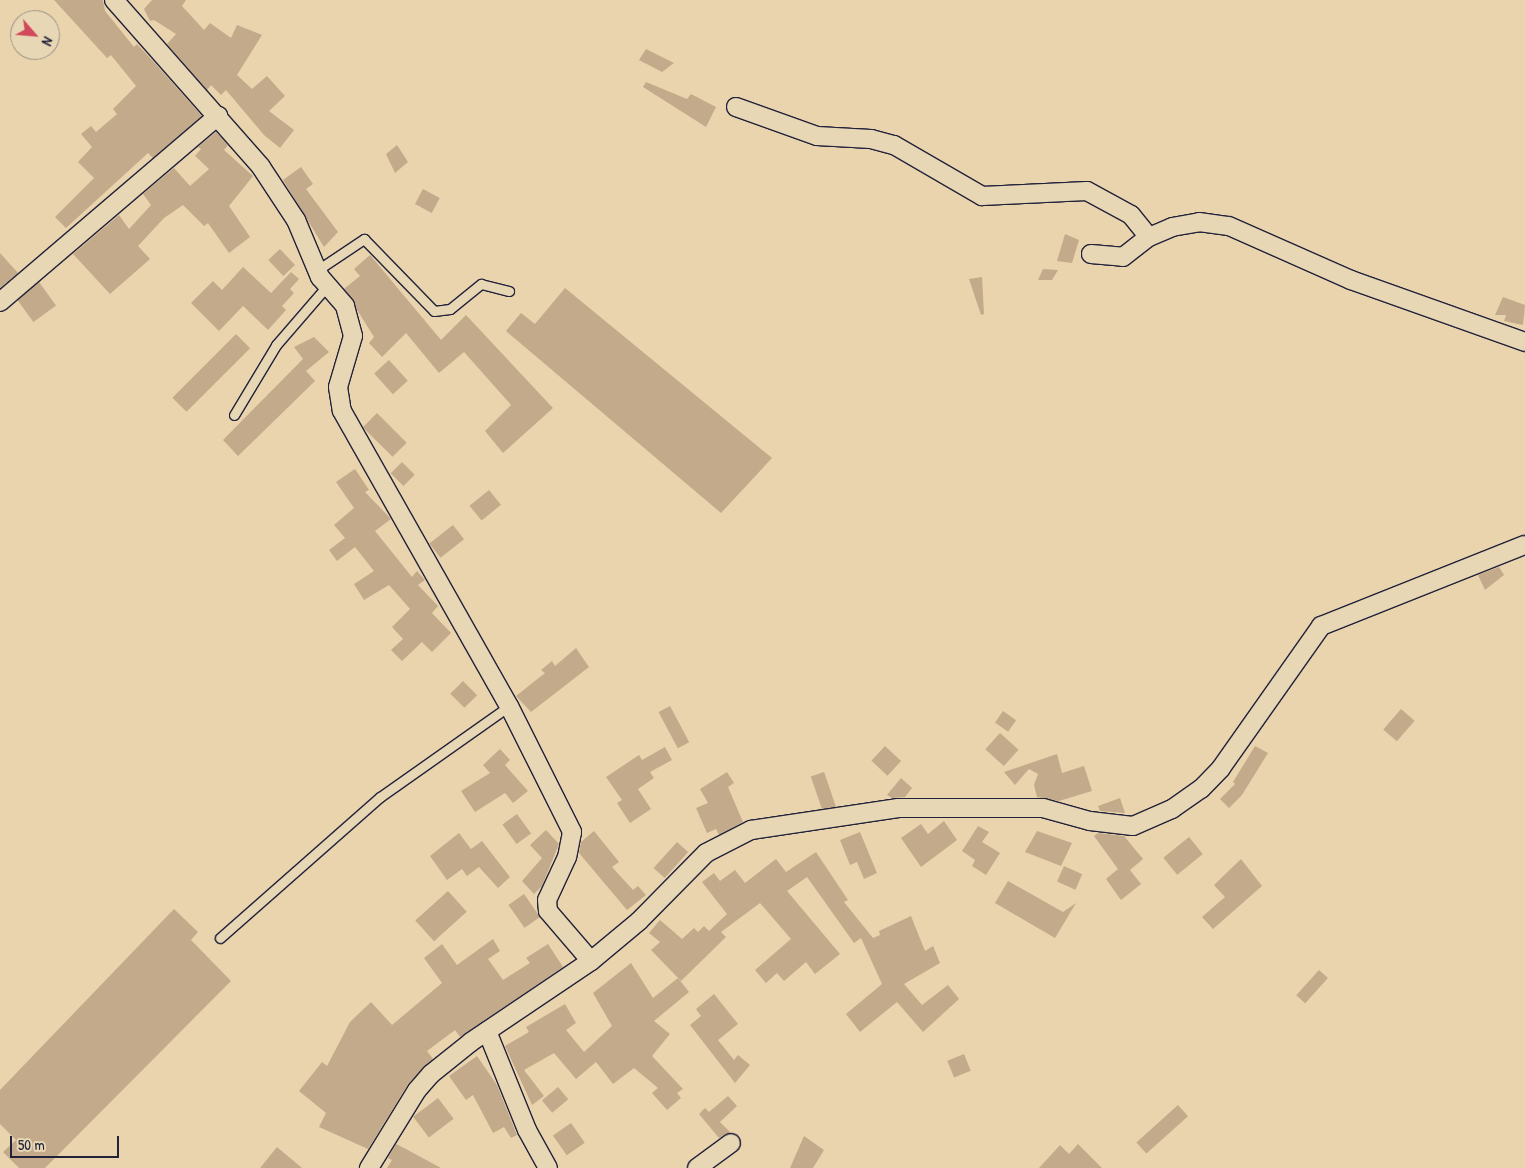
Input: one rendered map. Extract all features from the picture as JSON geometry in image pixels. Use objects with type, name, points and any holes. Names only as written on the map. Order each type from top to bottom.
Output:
[{"type":"street","points":[[114,0],[218,116],[261,168],[296,220],[316,271],[345,306],[352,326],[351,347],[338,388],[342,411],[509,706],[572,832],[567,857],[549,890],[548,910],[591,961]]},
{"type":"street","points":[[736,107],[817,136],[871,139],[894,145],[982,196],[1087,190],[1131,215],[1149,237]]},
{"type":"street","points":[[0,302],[218,116]]},
{"type":"street","points":[[1091,254],[1123,257],[1149,237],[1172,227],[1199,222],[1229,226],[1351,280],[1525,342]]},
{"type":"street","points":[[369,1168],[424,1081],[487,1031],[591,961],[639,921],[706,853],[751,830],[898,808],[1043,808],[1090,821],[1133,826],[1172,809],[1201,789],[1221,768],[1321,626],[1525,545]]},
{"type":"street","points":[[487,1031],[527,1130],[548,1168]]},
{"type":"street","points":[[697,1168],[731,1143]]},
{"type":"lane","points":[[316,271],[364,238],[434,311],[450,309],[481,284],[509,291]]},
{"type":"lane","points":[[234,415],[276,345],[327,286]]},
{"type":"lane","points":[[220,938],[380,797],[509,706]]},
{"type":"building","points":[[54,0],[103,0],[105,11],[134,47],[137,44],[202,116],[153,158],[148,153],[66,228],[55,217],[94,178],[78,162],[92,147],[81,134],[91,126],[96,132],[117,114],[113,109],[136,86],[111,55],[107,58]]},
{"type":"building","points":[[152,0],[186,0],[182,6],[204,30],[210,23],[231,38],[237,25],[262,35],[237,75],[252,89],[267,76],[285,96],[269,111],[294,130],[280,148],[264,135],[226,90],[221,95],[211,85],[207,90],[167,44],[176,34],[154,20],[150,21],[144,9]]},
{"type":"building","points":[[646,49],[674,63],[662,72],[639,60]]},
{"type":"building","points":[[646,82],[687,99],[691,94],[716,107],[706,127],[643,87]]},
{"type":"building","points":[[216,132],[228,145],[224,150],[253,176],[229,206],[250,237],[229,253],[208,223],[204,226],[183,205],[164,218],[138,246],[150,259],[110,294],[73,254],[119,215],[129,229],[151,205],[143,194],[174,168],[190,186],[209,169],[195,156],[201,149],[198,147]]},
{"type":"building","points":[[397,145],[408,162],[395,173],[386,154]]},
{"type":"building","points":[[301,167],[313,184],[306,189],[338,232],[324,247],[283,180]]},
{"type":"building","points":[[423,189],[440,198],[432,213],[415,204]]},
{"type":"building","points":[[1065,234],[1079,240],[1072,263],[1057,261]]},
{"type":"building","points":[[280,249],[295,265],[283,276],[268,260]]},
{"type":"building","points":[[0,253],[18,273],[0,288]]},
{"type":"building","points":[[370,255],[441,340],[466,315],[553,408],[503,453],[485,431],[511,405],[464,352],[439,373],[406,333],[382,357],[369,343],[374,337],[344,289],[360,276],[354,269]]},
{"type":"building","points":[[243,267],[271,293],[291,272],[299,279],[290,289],[294,293],[282,306],[286,310],[268,330],[243,306],[219,331],[191,303],[213,281],[222,290]]},
{"type":"building","points":[[1043,269],[1058,270],[1052,280],[1038,280]]},
{"type":"building","points":[[982,277],[984,314],[981,315],[969,279]]},
{"type":"building","points":[[39,282],[56,305],[33,322],[16,298]]},
{"type":"building","points":[[565,288],[772,458],[721,513],[506,331],[521,313],[535,324]]},
{"type":"building","points":[[1503,297],[1525,305],[1523,325],[1504,321],[1506,315],[1495,315]]},
{"type":"building","points":[[236,334],[250,348],[187,412],[172,398]]},
{"type":"building","points":[[314,337],[329,352],[306,371],[315,381],[238,456],[223,440],[303,359],[294,347]]},
{"type":"building","points":[[389,360],[408,381],[393,394],[374,373]]},
{"type":"building","points":[[377,413],[407,443],[393,457],[363,427]]},
{"type":"building","points":[[402,462],[415,475],[403,486],[391,473]]},
{"type":"building","points":[[355,469],[369,490],[365,492],[391,519],[375,531],[412,577],[417,571],[425,580],[418,585],[438,606],[432,613],[451,633],[432,652],[422,642],[402,661],[391,650],[403,639],[392,627],[410,609],[389,585],[364,600],[354,584],[374,571],[355,547],[337,561],[329,550],[345,538],[334,525],[354,508],[336,482]]},
{"type":"building","points":[[489,490],[501,505],[482,520],[470,506]]},
{"type":"building","points":[[453,525],[464,539],[440,558],[429,543]]},
{"type":"building","points":[[1499,567],[1504,575],[1485,590],[1478,575]]},
{"type":"building","points":[[576,648],[589,667],[531,712],[516,696],[545,673],[541,670],[552,661],[555,666]]},
{"type":"building","points":[[463,681],[477,695],[464,708],[450,694]]},
{"type":"building","points":[[670,706],[689,742],[678,748],[659,712]]},
{"type":"building","points":[[1401,709],[1415,721],[1397,741],[1383,729]]},
{"type":"building","points":[[1003,711],[1016,720],[1008,732],[995,722]]},
{"type":"building","points":[[1000,733],[1019,750],[1004,766],[985,749]]},
{"type":"building","points":[[885,746],[901,761],[887,776],[871,761]]},
{"type":"building","points":[[1255,746],[1268,753],[1242,795],[1229,808],[1220,799],[1235,784],[1233,782]]},
{"type":"building","points":[[665,747],[672,760],[650,772],[654,778],[638,789],[651,809],[630,823],[617,803],[622,800],[606,777],[639,755],[642,760]]},
{"type":"building","points":[[500,749],[510,760],[505,765],[528,791],[513,803],[505,793],[475,812],[461,791],[490,773],[483,765]]},
{"type":"building","points":[[1057,754],[1062,773],[1084,766],[1092,791],[1059,801],[1037,797],[1034,785],[1038,774],[1029,769],[1015,785],[1004,772]]},
{"type":"building","points":[[727,772],[734,783],[728,787],[743,822],[719,835],[716,829],[707,833],[696,808],[708,803],[700,789]]},
{"type":"building","points":[[824,772],[836,807],[823,812],[811,777]]},
{"type":"building","points":[[901,778],[912,788],[905,797],[892,798],[887,795]]},
{"type":"building","points":[[1120,798],[1125,813],[1100,811],[1098,806]]},
{"type":"building","points":[[517,814],[531,833],[517,844],[502,825]]},
{"type":"building","points":[[944,821],[957,840],[921,867],[901,838],[921,824],[928,834]]},
{"type":"building","points":[[978,826],[989,832],[982,842],[1000,853],[986,875],[972,866],[975,860],[962,851]]},
{"type":"building","points":[[546,830],[559,844],[542,886],[534,894],[522,881],[542,858],[530,845]]},
{"type":"building","points":[[594,831],[619,862],[612,867],[633,890],[638,886],[646,895],[627,910],[579,853],[581,842]]},
{"type":"building","points":[[1037,831],[1072,843],[1061,866],[1025,852]]},
{"type":"building","points":[[860,832],[877,873],[864,879],[857,862],[850,865],[840,840]]},
{"type":"building","points":[[459,833],[471,849],[482,841],[510,877],[498,888],[479,867],[467,876],[462,869],[447,880],[430,856]]},
{"type":"building","points":[[1098,833],[1124,836],[1143,859],[1130,870],[1141,884],[1121,900],[1106,879],[1118,869],[1094,836]]},
{"type":"building","points":[[1189,837],[1203,854],[1177,875],[1163,858]]},
{"type":"building","points":[[677,842],[688,852],[665,878],[654,868]]},
{"type":"building","points":[[816,852],[848,900],[844,902],[873,938],[880,935],[879,931],[911,916],[925,951],[933,946],[940,963],[904,984],[922,1005],[948,985],[959,999],[923,1032],[897,1002],[860,1032],[846,1014],[882,984],[861,938],[854,943],[807,877],[787,891],[840,954],[815,974],[806,962],[784,981],[777,973],[766,983],[755,970],[791,939],[760,903],[721,932],[726,937],[681,981],[651,950],[660,942],[649,933],[660,920],[682,939],[694,928],[698,932],[704,926],[709,931],[727,914],[702,882],[714,873],[720,881],[735,870],[745,883],[776,859],[786,872]]},
{"type":"building","points":[[1241,859],[1262,886],[1213,929],[1202,917],[1225,897],[1214,885]]},
{"type":"building","points":[[1064,866],[1082,874],[1075,890],[1057,882]]},
{"type":"building","points":[[1008,881],[1063,912],[1076,903],[1055,938],[995,903]]},
{"type":"building","points":[[448,891],[467,912],[434,941],[415,920]]},
{"type":"building","points":[[524,894],[540,917],[524,928],[508,905]]},
{"type":"building","points":[[174,909],[198,932],[191,940],[231,981],[45,1168],[19,1168],[3,1152],[16,1140],[0,1124],[0,1090]]},
{"type":"building","points":[[493,939],[500,951],[488,959],[503,980],[530,963],[526,958],[548,944],[563,967],[460,1037],[455,1030],[427,1051],[433,1059],[408,1084],[368,1149],[319,1127],[326,1113],[299,1091],[322,1062],[327,1066],[350,1022],[371,1002],[392,1025],[442,983],[424,958],[442,944],[457,965]]},
{"type":"building","points":[[631,963],[653,998],[678,978],[689,992],[654,1021],[670,1034],[652,1056],[683,1089],[677,1093],[681,1098],[667,1110],[652,1093],[658,1088],[634,1068],[613,1084],[596,1062],[576,1079],[554,1053],[524,1070],[544,1096],[532,1105],[505,1046],[529,1032],[526,1027],[565,1004],[576,1023],[566,1030],[584,1052],[612,1026],[593,993]]},
{"type":"building","points":[[1319,970],[1328,978],[1305,1003],[1296,995]]},
{"type":"building","points":[[714,994],[738,1024],[718,1040],[734,1060],[738,1055],[750,1065],[735,1083],[690,1025],[701,1016],[696,1009]]},
{"type":"building","points":[[964,1054],[971,1071],[954,1077],[947,1061]]},
{"type":"building","points":[[477,1056],[497,1085],[517,1135],[511,1138],[504,1127],[493,1133],[473,1095],[466,1100],[449,1076]]},
{"type":"building","points":[[558,1087],[568,1099],[552,1113],[542,1100]]},
{"type":"building","points":[[728,1096],[737,1106],[720,1122],[731,1133],[719,1138],[699,1114],[705,1108],[709,1112]]},
{"type":"building","points":[[438,1098],[454,1119],[429,1137],[413,1117]]},
{"type":"building","points":[[1178,1105],[1188,1116],[1146,1154],[1136,1142]]},
{"type":"building","points":[[571,1123],[585,1143],[567,1155],[553,1136]]},
{"type":"building","points":[[804,1136],[824,1150],[813,1168],[790,1168]]},
{"type":"building","points":[[396,1144],[441,1168],[387,1168],[392,1160],[388,1158]]},
{"type":"building","points":[[1078,1144],[1102,1168],[1039,1168],[1060,1145],[1069,1154]]},
{"type":"building","points":[[277,1147],[302,1168],[260,1168]]}]
